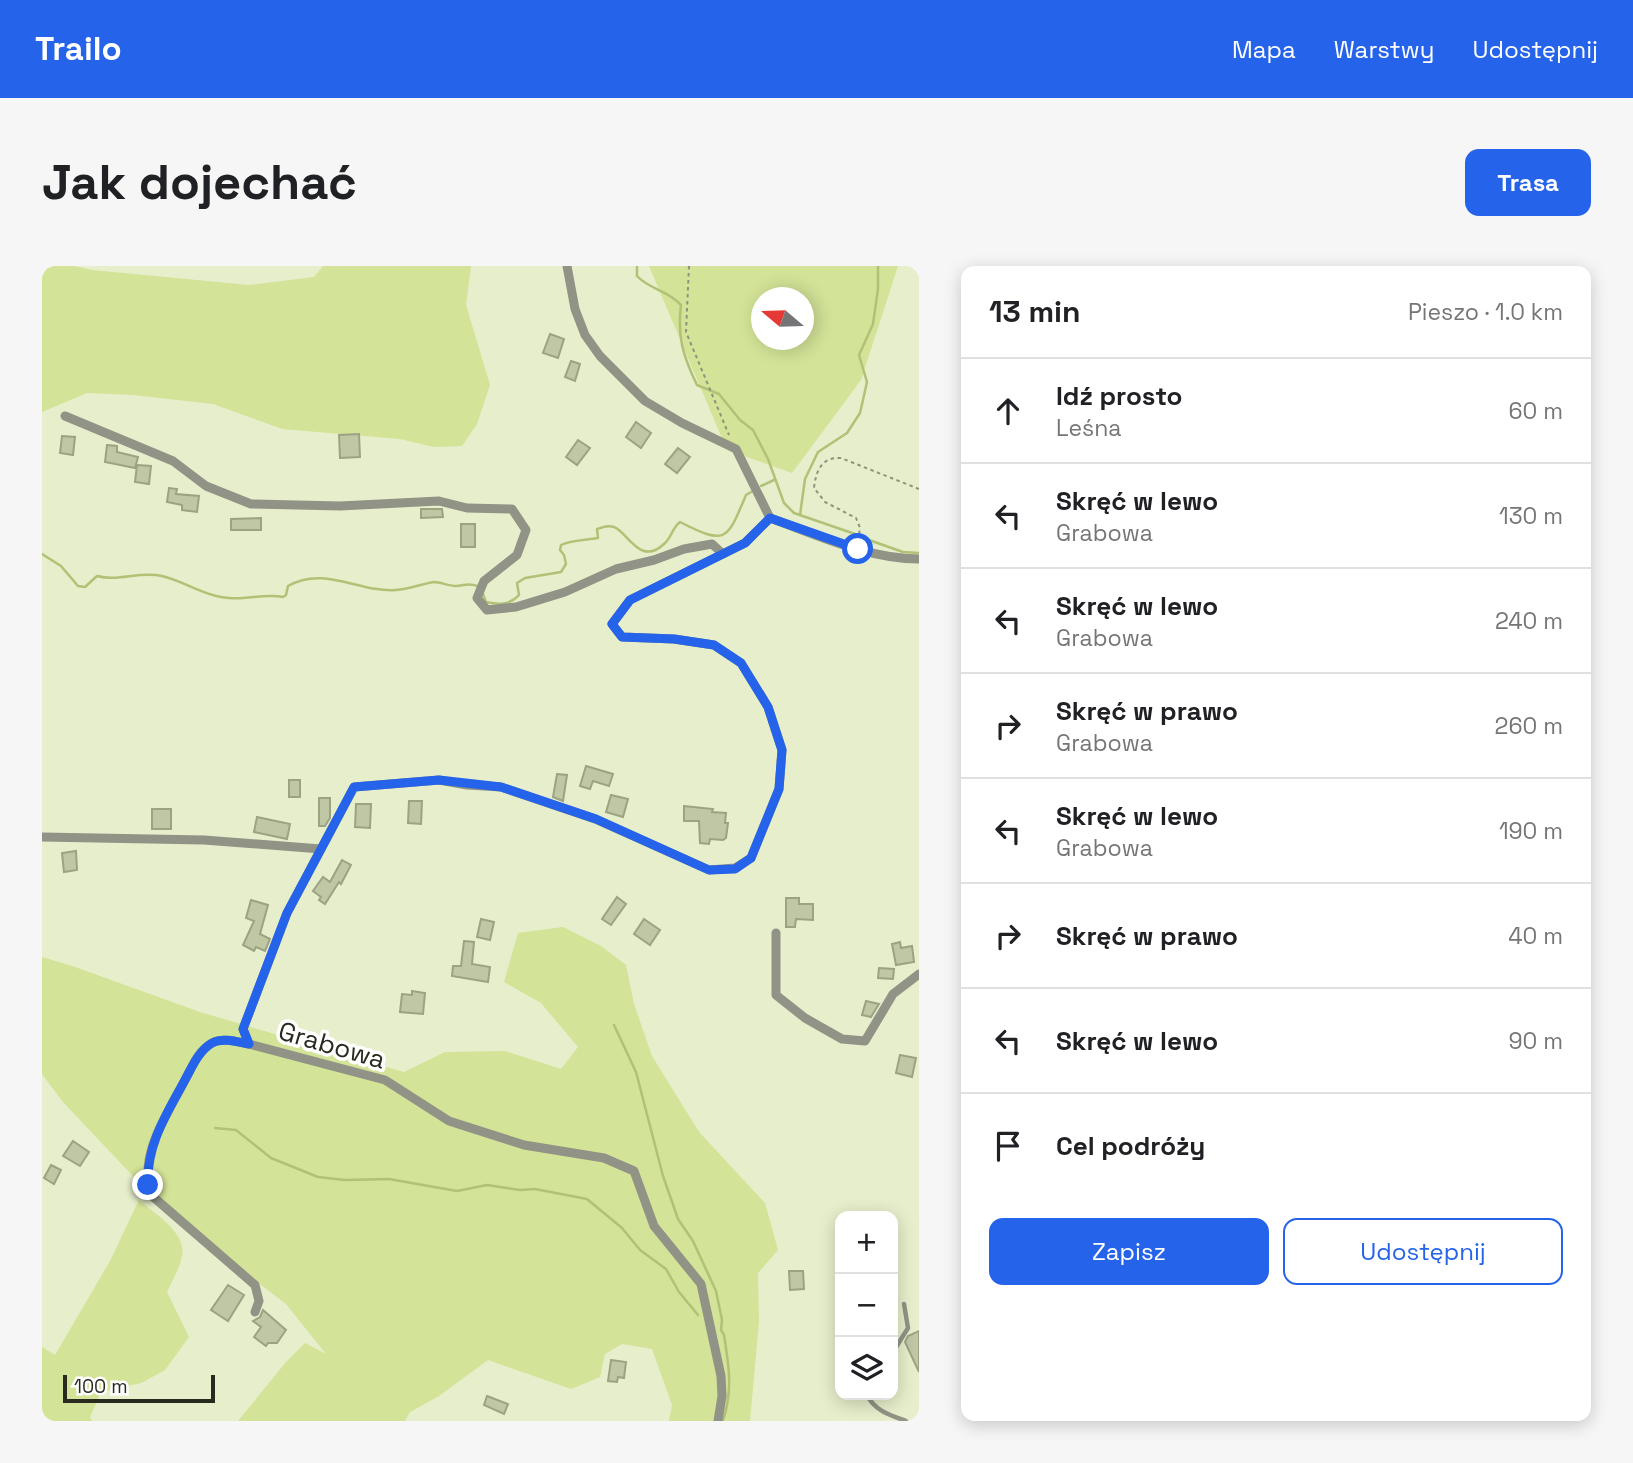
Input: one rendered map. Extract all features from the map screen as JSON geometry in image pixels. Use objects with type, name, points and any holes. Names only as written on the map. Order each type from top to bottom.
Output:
[{"type":"street","points":[[567,266],[575,309],[585,335],[622,380],[645,401],[682,423],[736,449],[766,521],[898,559],[919,559]]},
{"type":"street","points":[[65,416],[173,461],[206,486],[251,505],[340,506],[439,501],[467,508],[512,509],[526,530],[517,555],[484,581],[477,598],[487,610],[516,607],[565,592],[616,569],[684,549],[712,544],[723,554]]},
{"type":"street","name":"Grabowa","points":[[718,1421],[722,1396],[721,1376],[701,1284],[654,1226],[634,1171],[604,1158],[524,1145],[449,1121],[385,1080],[249,1044],[243,1029],[287,913],[354,787],[439,780],[501,787],[596,819],[709,870],[735,869],[751,858],[779,789],[782,750],[768,707],[741,663],[714,645],[674,639],[622,637],[612,624],[630,600],[745,543],[766,521]]},
{"type":"street","points":[[42,837],[204,840],[321,849]]},
{"type":"street","points":[[776,933],[776,995],[805,1018],[842,1039],[865,1041],[893,994],[919,974]]},
{"type":"street","points":[[249,1044],[220,1040],[214,1042],[196,1059],[159,1128],[148,1171],[151,1195],[255,1285],[259,1301],[255,1312]]},
{"type":"lane","points":[[898,1344],[908,1328],[904,1304]]},
{"type":"lane","points":[[870,1400],[882,1412],[906,1421]]},
{"type":"path","points":[[689,266],[686,332],[736,449]]},
{"type":"path","points":[[858,549],[860,528],[856,518],[825,502],[814,488],[822,463],[831,458],[841,458],[919,489]]},
{"type":"green space","points":[[42,266],[74,266],[249,285],[314,277],[323,266],[471,266],[466,305],[490,385],[477,424],[462,446],[434,447],[400,439],[282,429],[213,404],[133,395],[87,393],[42,412]]},
{"type":"green space","points":[[649,266],[898,266],[861,380],[792,473],[727,450]]},
{"type":"green space","points":[[563,927],[601,946],[626,965],[634,1004],[652,1056],[699,1132],[765,1203],[778,1250],[758,1273],[759,1322],[750,1421],[669,1421],[672,1405],[652,1349],[622,1344],[605,1354],[600,1377],[571,1389],[488,1360],[439,1396],[410,1412],[405,1421],[238,1421],[305,1343],[326,1354],[286,1304],[197,1236],[131,1174],[63,1102],[42,1074],[42,957],[200,1012],[404,1072],[445,1052],[505,1051],[561,1069],[578,1047],[541,1003],[504,982],[518,933]]},
{"type":"green space","points":[[139,1200],[168,1224],[180,1239],[181,1261],[167,1292],[189,1337],[165,1370],[141,1383],[101,1392],[90,1417],[92,1421],[42,1421],[42,1347],[55,1355],[110,1261]]},
{"type":"building","points":[[550,334],[564,339],[558,358],[543,353]]},
{"type":"building","points":[[571,361],[580,364],[575,381],[565,377]]},
{"type":"building","points":[[636,422],[651,433],[641,448],[626,437]]},
{"type":"building","points":[[359,434],[360,457],[340,458],[339,435]]},
{"type":"building","points":[[62,436],[75,437],[73,455],[60,453]]},
{"type":"building","points":[[578,440],[590,448],[577,465],[566,457]]},
{"type":"building","points":[[107,445],[117,446],[117,452],[138,457],[135,468],[105,462]]},
{"type":"building","points":[[678,448],[690,457],[677,473],[665,464]]},
{"type":"building","points":[[137,465],[151,466],[149,484],[135,482]]},
{"type":"building","points":[[169,488],[177,489],[176,494],[199,496],[197,512],[182,510],[182,505],[167,502]]},
{"type":"building","points":[[421,509],[442,509],[443,517],[421,518]]},
{"type":"building","points":[[261,518],[261,530],[231,530],[231,519]]},
{"type":"building","points":[[461,524],[475,524],[475,547],[461,547]]},
{"type":"building","points":[[586,766],[613,774],[609,786],[593,781],[590,789],[580,786]]},
{"type":"building","points":[[557,774],[567,775],[563,801],[553,797]]},
{"type":"building","points":[[289,780],[300,780],[300,797],[289,797]]},
{"type":"building","points":[[611,795],[628,799],[623,817],[606,812]]},
{"type":"building","points":[[319,798],[330,798],[330,818],[325,826],[319,826]]},
{"type":"building","points":[[409,801],[422,801],[421,824],[408,823]]},
{"type":"building","points":[[356,804],[371,804],[370,828],[355,827]]},
{"type":"building","points":[[684,806],[726,813],[726,838],[710,839],[709,844],[700,843],[699,821],[684,821]]},
{"type":"building","points":[[152,809],[171,809],[171,829],[152,829]]},
{"type":"building","points":[[257,817],[290,824],[287,839],[254,832]]},
{"type":"building","points":[[76,851],[77,870],[64,872],[62,853]]},
{"type":"building","points":[[342,860],[351,865],[341,884],[339,882],[325,904],[313,891],[323,877],[330,882]]},
{"type":"building","points":[[617,897],[626,904],[611,925],[602,919]]},
{"type":"building","points":[[786,898],[799,898],[799,904],[813,904],[813,920],[796,919],[795,927],[786,927]]},
{"type":"building","points":[[251,900],[268,905],[260,934],[270,939],[265,951],[256,947],[254,951],[243,945],[254,921],[246,918]]},
{"type":"building","points":[[481,919],[494,922],[490,940],[477,937]]},
{"type":"building","points":[[644,919],[660,930],[650,945],[634,934]]},
{"type":"building","points":[[464,941],[474,942],[472,964],[490,967],[488,982],[452,976],[453,966],[461,966]]},
{"type":"building","points":[[900,942],[901,948],[912,946],[914,962],[896,965],[892,944]]},
{"type":"building","points":[[879,968],[894,969],[893,979],[878,978]]},
{"type":"building","points":[[412,991],[425,993],[423,1014],[400,1012],[402,994],[412,995]]},
{"type":"building","points":[[866,1001],[879,1004],[871,1017],[862,1015]]},
{"type":"building","points":[[900,1055],[916,1058],[912,1077],[896,1073]]},
{"type":"building","points":[[73,1141],[89,1152],[80,1166],[63,1156]]},
{"type":"building","points":[[51,1165],[61,1170],[54,1184],[44,1178]]},
{"type":"building","points":[[789,1271],[803,1271],[804,1289],[790,1290]]},
{"type":"building","points":[[228,1285],[244,1295],[228,1321],[211,1310]]},
{"type":"building","points":[[263,1310],[286,1330],[277,1343],[268,1343],[266,1346],[254,1337],[261,1327],[253,1321],[260,1317]]},
{"type":"building","points":[[919,1331],[919,1372],[905,1342],[908,1336]]},
{"type":"building","points":[[611,1360],[626,1362],[624,1378],[618,1377],[617,1382],[608,1381]]},
{"type":"building","points":[[487,1396],[508,1404],[504,1414],[484,1405]]},
{"type":"waterway","points":[[637,266],[637,276],[642,281],[681,305],[682,346],[697,385],[719,394],[740,420],[753,430],[768,459],[784,503],[794,513],[855,534]]},
{"type":"waterway","points":[[800,515],[805,479],[818,452],[847,433],[860,413],[867,382],[859,355],[873,324],[878,266]]},
{"type":"waterway","points":[[761,486],[774,480]]},
{"type":"waterway","points":[[483,594],[486,602],[500,604],[512,601],[519,595],[517,583],[525,578],[561,572],[566,564],[560,550],[561,545],[598,538],[597,529],[603,527],[614,527],[635,546],[648,552],[664,544],[680,522],[707,534],[723,534],[729,530],[746,495],[751,492]]},
{"type":"waterway","points":[[866,539],[903,552],[919,553]]},
{"type":"waterway","points":[[42,554],[61,566],[78,586],[85,587],[97,576],[113,578],[153,575],[229,598],[283,597],[288,586],[315,578],[382,590],[434,582],[453,586],[477,586]]},
{"type":"waterway","points":[[614,1025],[636,1072],[663,1176],[678,1219],[693,1241],[716,1291],[729,1378],[723,1421]]},
{"type":"waterway","points":[[215,1128],[236,1130],[271,1158],[318,1177],[345,1180],[389,1179],[457,1191],[487,1185],[520,1190],[535,1189],[587,1199],[622,1228],[640,1250],[666,1269],[679,1292],[698,1315]]},
{"type":"route","points":[[148,1185],[152,1149],[159,1128],[196,1059],[205,1049],[220,1040],[249,1044],[243,1029],[287,913],[354,787],[439,780],[501,787],[596,819],[709,870],[735,869],[751,858],[779,789],[782,750],[768,707],[741,663],[714,645],[674,639],[622,637],[612,624],[630,600],[745,543],[770,518],[858,549]]}]
